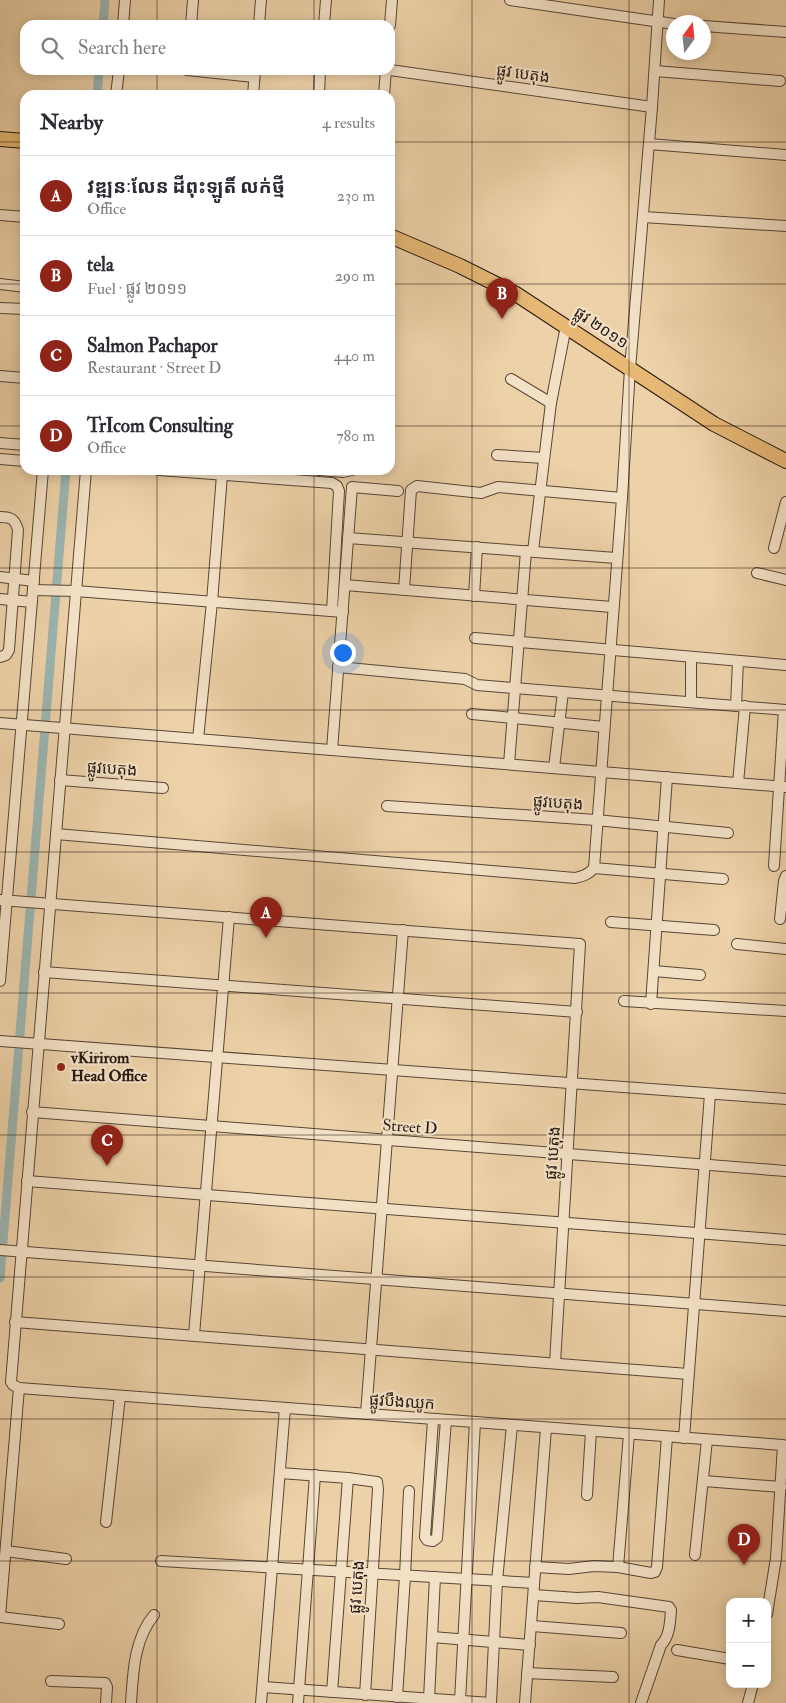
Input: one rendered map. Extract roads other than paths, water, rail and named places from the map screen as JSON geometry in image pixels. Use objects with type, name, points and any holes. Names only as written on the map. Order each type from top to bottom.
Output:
[{"type":"main road","points":[[0,139],[20,141]]},
{"type":"main road","name":"ផ្លូវ ២០១១","points":[[395,238],[460,266],[516,294],[714,424],[786,461]]},
{"type":"street","points":[[123,20],[125,0]]},
{"type":"street","points":[[191,20],[192,0]]},
{"type":"street","points":[[259,20],[261,0]]},
{"type":"street","points":[[324,20],[326,0]]},
{"type":"street","points":[[390,20],[392,0]]},
{"type":"street","points":[[510,0],[666,23]]},
{"type":"street","points":[[56,834],[575,878],[590,873],[594,868],[596,820],[659,0]]},
{"type":"street","points":[[711,27],[786,32]]},
{"type":"street","name":"ផ្លូវ បេតុង","points":[[395,71],[652,107]]},
{"type":"street","points":[[655,71],[780,81]]},
{"type":"street","points":[[117,90],[118,75]]},
{"type":"street","points":[[253,90],[255,75]]},
{"type":"street","points":[[319,90],[320,75]]},
{"type":"street","points":[[384,90],[386,75]]},
{"type":"street","points":[[649,144],[786,155]]},
{"type":"street","points":[[0,215],[20,217]]},
{"type":"street","points":[[643,217],[786,226]]},
{"type":"street","points":[[0,284],[20,286]]},
{"type":"street","points":[[0,308],[20,309]]},
{"type":"street","points":[[509,764],[521,600],[551,403],[566,326]]},
{"type":"street","points":[[0,376],[20,378]]},
{"type":"street","points":[[511,379],[551,403]]},
{"type":"street","points":[[0,443],[20,445]]},
{"type":"street","points":[[497,455],[544,458]]},
{"type":"street","points":[[0,459],[20,461]]},
{"type":"street","points":[[0,974],[24,725],[32,602],[36,587],[43,475]]},
{"type":"street","points":[[60,1624],[0,1616],[19,1388],[13,1385],[10,1379],[18,1252],[27,1181],[35,1044],[44,972],[47,903],[56,834],[60,780],[60,728],[71,591],[85,475]]},
{"type":"street","points":[[198,739],[212,602],[222,475],[332,483],[337,486],[339,491],[338,667],[332,750]]},
{"type":"street","points":[[337,612],[345,585],[352,487],[398,491]]},
{"type":"street","points":[[404,590],[411,490],[413,487],[481,493],[498,487],[622,498]]},
{"type":"street","points":[[774,548],[786,502]]},
{"type":"street","points":[[0,516],[10,517],[16,522],[18,530],[9,650],[6,655],[0,657]]},
{"type":"street","points":[[348,538],[616,558]]},
{"type":"street","points":[[474,596],[477,547]]},
{"type":"street","points":[[757,573],[786,580]]},
{"type":"street","points":[[0,577],[14,578],[36,587],[71,591],[337,612]]},
{"type":"street","points":[[345,585],[612,607]]},
{"type":"street","points":[[0,599],[32,602]]},
{"type":"street","points":[[475,638],[786,665]]},
{"type":"street","points":[[690,702],[691,656]]},
{"type":"street","points":[[738,660],[740,706],[738,783]]},
{"type":"street","points":[[338,667],[465,678],[477,685],[785,710],[783,787],[774,866]]},
{"type":"street","points":[[554,768],[563,692]]},
{"type":"street","points":[[472,714],[604,727]]},
{"type":"street","points":[[0,723],[783,787]]},
{"type":"street","points":[[651,1004],[668,778]]},
{"type":"street","name":"ផ្លូវបេតុង","points":[[60,780],[163,788]]},
{"type":"street","name":"ផ្លូវបេតុង","points":[[387,806],[596,820],[728,833]]},
{"type":"street","points":[[594,868],[723,879]]},
{"type":"street","points":[[780,919],[786,876]]},
{"type":"street","points":[[7,900],[403,930],[366,1414]]},
{"type":"street","points":[[194,1335],[229,917]]},
{"type":"street","points":[[611,922],[714,930]]},
{"type":"street","name":"ផ្លូវ បេតុង","points":[[403,930],[580,944],[555,1363]]},
{"type":"street","points":[[737,944],[786,949]]},
{"type":"street","points":[[44,972],[577,1012]]},
{"type":"street","points":[[654,972],[700,975]]},
{"type":"street","points":[[624,1001],[786,1011]]},
{"type":"street","points":[[0,1041],[786,1099]]},
{"type":"street","points":[[684,1438],[710,1094]]},
{"type":"street","name":"Street D","points":[[32,1112],[786,1171]]},
{"type":"street","points":[[27,1181],[786,1240]]},
{"type":"street","points":[[0,1250],[786,1311]]},
{"type":"street","points":[[15,1322],[688,1374]]},
{"type":"street","name":"ផ្លូវបឹងឈូក","points":[[19,1388],[783,1446],[781,1487]]},
{"type":"street","points":[[106,1522],[120,1396]]},
{"type":"street","points":[[261,1703],[285,1408]]},
{"type":"street","points":[[433,1420],[425,1537],[427,1540],[433,1541],[437,1538],[446,1420]]},
{"type":"street","points":[[460,1701],[475,1422]]},
{"type":"street","points":[[263,1687],[397,1697],[411,1700],[429,1699],[491,1703],[497,1581],[512,1425]]},
{"type":"street","points":[[525,1703],[546,1428]]},
{"type":"street","points":[[587,1495],[591,1431]]},
{"type":"street","points":[[618,1567],[629,1434]]},
{"type":"street","points":[[535,1567],[569,1569],[594,1566],[655,1572],[657,1567],[667,1437]]},
{"type":"street","points":[[695,1555],[707,1440]]},
{"type":"street","points":[[280,1473],[348,1478],[332,1692]]},
{"type":"street","points":[[298,1703],[315,1475]]},
{"type":"street","name":"ផ្លូវ បេតុង","points":[[348,1478],[377,1482],[378,1489],[365,1695]]},
{"type":"street","points":[[704,1481],[781,1487],[783,1511],[770,1598]]},
{"type":"street","points":[[397,1697],[409,1491]]},
{"type":"street","points":[[6,1552],[66,1559]]},
{"type":"street","points":[[161,1561],[534,1583]]},
{"type":"street","points":[[429,1699],[435,1577]]},
{"type":"street","points":[[534,1595],[577,1598],[598,1597],[670,1607],[669,1631],[666,1640],[661,1645],[642,1703]]},
{"type":"street","points":[[131,1703],[138,1648],[148,1623],[154,1615]]},
{"type":"street","points":[[532,1626],[621,1634]]},
{"type":"street","points":[[432,1637],[530,1645]]},
{"type":"street","points":[[678,1650],[726,1658]]},
{"type":"street","points":[[527,1673],[613,1677]]},
{"type":"street","points":[[51,1681],[105,1683],[107,1687],[106,1703]]},
{"type":"street","points":[[748,1703],[752,1688]]},
{"type":"waterway","points":[[103,20],[105,0]]},
{"type":"waterway","points":[[97,90],[99,75]]},
{"type":"waterway","points":[[0,1278],[66,475]]},
{"type":"place","name":"tela","points":[[502,319]]},
{"type":"place","name":"វឌ្ឍនៈលែន ដីពុះឡូតិ៍ លក់ថ្មី","points":[[266,938]]},
{"type":"place","name":"vKirirom Head Office","points":[[61,1067]]},
{"type":"place","name":"Salmon Pachapor","points":[[107,1166]]},
{"type":"place","name":"TrIcom Consulting","points":[[744,1565]]}]
